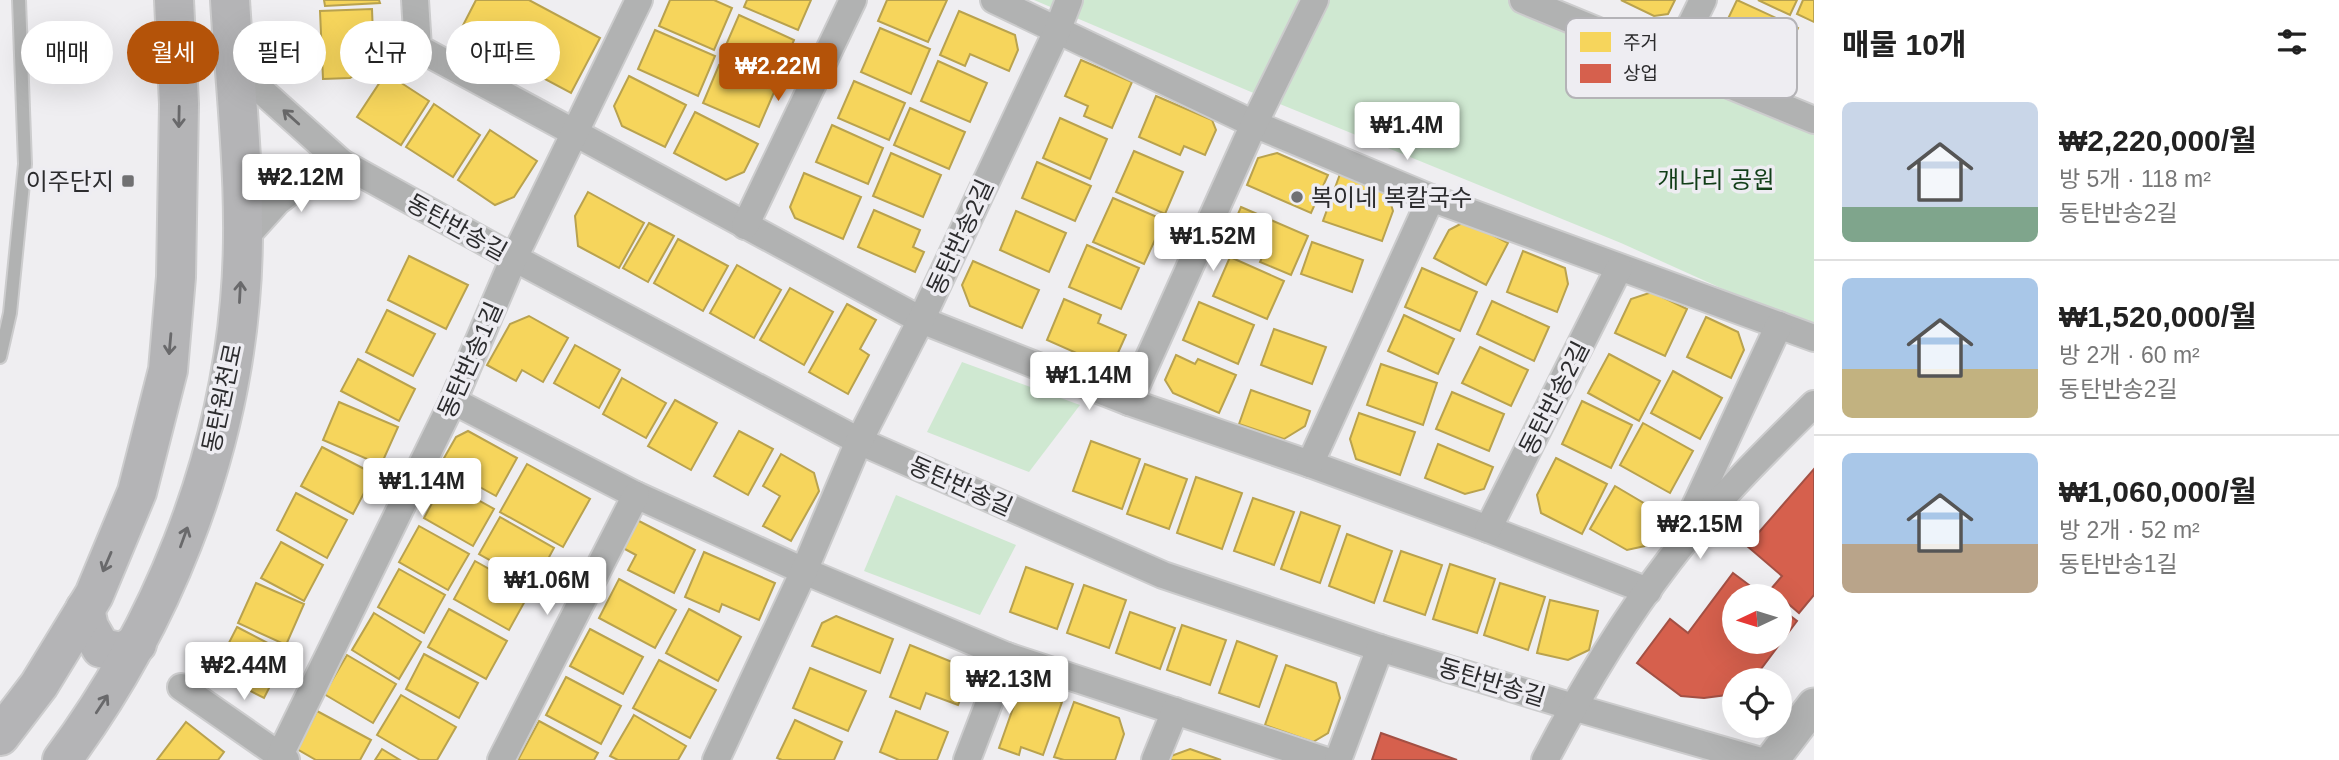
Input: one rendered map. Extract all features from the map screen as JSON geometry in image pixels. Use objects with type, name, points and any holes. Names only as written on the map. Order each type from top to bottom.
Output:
[{"type":"main road","points":[[0,736],[39,685],[94,595],[137,492],[168,370],[176,277],[179,118],[174,0]]},
{"type":"main road","name":"동탄원천로","points":[[230,0],[233,50]]},
{"type":"main road","name":"동탄원천로","points":[[62,760],[111,691],[137,644],[177,556],[205,475],[221,417],[233,360],[240,300],[241,185],[235,84]]},
{"type":"main road","points":[[85,609],[89,627],[100,648],[121,652],[137,644]]},
{"type":"street","points":[[415,0],[418,48],[921,320],[1129,402],[1310,464],[1648,591]]},
{"type":"street","points":[[745,226],[853,0]]},
{"type":"street","points":[[994,0],[1254,124],[1432,198],[1814,338]]},
{"type":"street","name":"동탄반송2길","points":[[859,441],[921,320],[1057,31],[1069,0]]},
{"type":"street","points":[[1129,402],[1254,124],[1315,0]]},
{"type":"street","points":[[1523,0],[1567,18]]},
{"type":"street","points":[[1694,18],[1703,0]]},
{"type":"street","points":[[514,258],[635,1]]},
{"type":"street","name":"동탄반송길","points":[[254,84],[342,163],[514,258],[859,441],[1163,575],[1380,648],[1757,760]]},
{"type":"street","points":[[1761,98],[1814,120]]},
{"type":"street","points":[[242,241],[277,202],[308,178],[342,163]]},
{"type":"street","points":[[1310,464],[1432,198]]},
{"type":"street","name":"동탄반송1길","points":[[283,757],[453,401],[514,258]]},
{"type":"street","name":"동탄반송2길","points":[[1488,529],[1619,268]]},
{"type":"street","points":[[1670,560],[1779,325]]},
{"type":"street","points":[[453,401],[636,495],[804,571],[1007,656],[1324,760]]},
{"type":"street","points":[[1545,760],[1573,707],[1670,560],[1742,474],[1814,404]]},
{"type":"street","points":[[716,760],[804,571],[859,441]]},
{"type":"street","points":[[501,760],[636,495]]},
{"type":"street","points":[[1338,760],[1380,648]]},
{"type":"street","points":[[967,760],[1007,656]]},
{"type":"street","points":[[181,687],[283,757]]},
{"type":"street","points":[[1772,760],[1814,705]]},
{"type":"street","points":[[1155,760],[1175,711]]},
{"type":"lane","points":[[0,357],[10,313],[24,164],[19,0]]},
{"type":"green space","name":"개나리 공원","points":[[1034,0],[1514,0],[1566,19],[1566,98],[1779,98],[1814,111],[1814,330],[1621,243],[1270,100]]},
{"type":"green space","points":[[962,362],[1080,405],[1029,472],[927,432]]},
{"type":"green space","points":[[896,495],[1016,545],[980,615],[864,571]]},
{"type":"building: 주거","points":[[324,0],[379,0],[380,3],[325,6]]},
{"type":"building: 주거","points":[[476,0],[529,0],[600,38],[571,93],[554,84],[560,84],[560,21],[465,21]]},
{"type":"building: 주거","points":[[670,0],[714,0],[732,8],[714,50],[659,26]]},
{"type":"building: 주거","points":[[747,0],[811,0],[798,30],[744,7]]},
{"type":"building: 주거","points":[[887,0],[947,0],[928,42],[878,21]]},
{"type":"building: 주거","points":[[1621,0],[1675,0],[1668,14],[1654,16]]},
{"type":"building: 주거","points":[[1737,0],[1776,18],[1728,18]]},
{"type":"building: 주거","points":[[1758,0],[1797,0],[1790,15]]},
{"type":"building: 주거","points":[[1803,0],[1814,0],[1814,22],[1797,14]]},
{"type":"building: 주거","points":[[372,9],[372,21],[340,21],[340,78],[326,79],[326,21],[320,21],[320,11]]},
{"type":"building: 주거","points":[[959,11],[1015,35],[1018,50],[1009,71],[970,54],[965,66],[940,55]]},
{"type":"building: 주거","points":[[739,15],[794,40],[779,76],[723,52]]},
{"type":"building: 주거","points":[[880,28],[930,49],[911,94],[861,72]]},
{"type":"building: 주거","points":[[655,30],[715,56],[698,96],[638,69]]},
{"type":"building: 주거","points":[[1081,60],[1132,82],[1112,128],[1084,116],[1088,106],[1065,96]]},
{"type":"building: 주거","points":[[938,61],[987,83],[970,122],[921,101]]},
{"type":"building: 주거","points":[[719,65],[775,90],[759,127],[703,103]]},
{"type":"building: 주거","points":[[629,76],[686,105],[665,147],[622,126],[614,106]]},
{"type":"building: 주거","points":[[854,81],[905,103],[889,140],[838,118]]},
{"type":"building: 주거","points":[[379,84],[403,84],[429,101],[401,145],[357,117]]},
{"type":"building: 주거","points":[[1156,96],[1212,120],[1216,130],[1205,155],[1184,146],[1180,155],[1139,137]]},
{"type":"building: 주거","points":[[434,104],[480,135],[453,177],[406,147]]},
{"type":"building: 주거","points":[[910,108],[965,132],[949,169],[894,145]]},
{"type":"building: 주거","points":[[695,112],[758,144],[744,172],[726,180],[674,153]]},
{"type":"building: 주거","points":[[1060,118],[1107,139],[1090,179],[1043,158]]},
{"type":"building: 주거","points":[[832,125],[883,148],[868,184],[816,162]]},
{"type":"building: 주거","points":[[490,130],[537,161],[514,197],[495,205],[458,180]]},
{"type":"building: 주거","points":[[1134,151],[1183,172],[1165,214],[1116,192]]},
{"type":"building: 주거","points":[[891,153],[941,175],[923,217],[873,196]]},
{"type":"building: 주거","points":[[1277,153],[1328,175],[1311,213],[1247,185],[1258,158]]},
{"type":"building: 주거","points":[[1037,162],[1091,186],[1075,221],[1022,198]]},
{"type":"building: 주거","points":[[804,173],[861,197],[843,239],[795,218],[790,207]]},
{"type":"building: 주거","points":[[1340,174],[1387,191],[1393,211],[1382,241],[1323,221]]},
{"type":"building: 주거","points":[[588,192],[644,223],[619,268],[578,246],[575,216]]},
{"type":"building: 주거","points":[[1113,198],[1164,220],[1144,264],[1093,242]]},
{"type":"building: 주거","points":[[1241,207],[1308,236],[1291,275],[1260,262],[1264,253],[1228,237]]},
{"type":"building: 주거","points":[[874,210],[920,230],[913,247],[924,252],[915,272],[858,247]]},
{"type":"building: 주거","points":[[1016,211],[1066,233],[1049,272],[1000,250]]},
{"type":"building: 주거","points":[[1466,221],[1508,243],[1486,285],[1434,258],[1449,230]]},
{"type":"building: 주거","points":[[649,223],[674,236],[648,282],[623,268]]},
{"type":"building: 주거","points":[[678,239],[728,266],[703,311],[654,283]]},
{"type":"building: 주거","points":[[1312,242],[1363,260],[1352,292],[1301,274]]},
{"type":"building: 주거","points":[[1087,245],[1139,268],[1121,309],[1069,287]]},
{"type":"building: 주거","points":[[1523,251],[1565,268],[1568,284],[1557,312],[1507,292]]},
{"type":"building: 주거","points":[[409,256],[468,285],[446,329],[388,300]]},
{"type":"building: 주거","points":[[1230,257],[1284,281],[1267,319],[1213,296]]},
{"type":"building: 주거","points":[[973,261],[1039,290],[1022,328],[970,306],[962,285]]},
{"type":"building: 주거","points":[[737,265],[781,290],[754,338],[710,313]]},
{"type":"building: 주거","points":[[1422,268],[1477,292],[1460,331],[1405,307]]},
{"type":"building: 주거","points":[[790,288],[833,312],[804,365],[760,340]]},
{"type":"building: 주거","points":[[1652,292],[1687,309],[1665,356],[1615,333],[1631,299]]},
{"type":"building: 주거","points":[[1064,299],[1101,315],[1098,323],[1126,335],[1117,355],[1101,364],[1047,340]]},
{"type":"building: 주거","points":[[1492,301],[1549,327],[1534,361],[1477,334]]},
{"type":"building: 주거","points":[[1199,302],[1254,325],[1238,364],[1183,340]]},
{"type":"building: 주거","points":[[847,304],[876,320],[860,349],[869,355],[848,394],[809,372]]},
{"type":"building: 주거","points":[[387,310],[435,334],[413,376],[366,352]]},
{"type":"building: 주거","points":[[1404,315],[1454,339],[1438,374],[1388,351]]},
{"type":"building: 주거","points":[[529,316],[568,338],[543,382],[522,370],[516,381],[487,365],[510,324]]},
{"type":"building: 주거","points":[[1706,317],[1738,332],[1744,350],[1731,378],[1687,357]]},
{"type":"building: 주거","points":[[1274,329],[1326,347],[1312,384],[1261,365]]},
{"type":"building: 주거","points":[[575,345],[620,370],[599,408],[554,383]]},
{"type":"building: 주거","points":[[1480,347],[1528,370],[1511,406],[1462,383]]},
{"type":"building: 주거","points":[[1609,354],[1660,381],[1639,421],[1588,393]]},
{"type":"building: 주거","points":[[1176,355],[1195,364],[1198,359],[1236,375],[1219,413],[1173,393],[1165,380]]},
{"type":"building: 주거","points":[[358,359],[415,389],[399,421],[341,391]]},
{"type":"building: 주거","points":[[1381,364],[1437,383],[1423,425],[1367,405]]},
{"type":"building: 주거","points":[[1673,371],[1722,398],[1700,439],[1651,413]]},
{"type":"building: 주거","points":[[622,378],[666,403],[646,438],[603,414]]},
{"type":"building: 주거","points":[[1251,390],[1310,411],[1305,426],[1284,439],[1239,424]]},
{"type":"building: 주거","points":[[1452,392],[1504,414],[1489,451],[1436,429]]},
{"type":"building: 주거","points":[[675,400],[717,423],[691,470],[648,446]]},
{"type":"building: 주거","points":[[1582,401],[1632,425],[1611,468],[1562,444]]},
{"type":"building: 주거","points":[[339,402],[398,427],[381,465],[323,440]]},
{"type":"building: 주거","points":[[1359,413],[1415,432],[1400,475],[1356,459],[1350,439]]},
{"type":"building: 주거","points":[[1643,423],[1693,451],[1670,493],[1620,465]]},
{"type":"building: 주거","points":[[468,431],[517,458],[496,496],[440,465],[456,437]]},
{"type":"building: 주거","points":[[739,431],[773,449],[748,495],[714,476]]},
{"type":"building: 주거","points":[[1091,441],[1140,459],[1122,509],[1073,491]]},
{"type":"building: 주거","points":[[1438,444],[1493,467],[1484,489],[1465,494],[1425,478]]},
{"type":"building: 주거","points":[[322,447],[374,474],[353,514],[301,486]]},
{"type":"building: 주거","points":[[781,454],[814,473],[819,491],[791,541],[763,526],[780,496],[763,486]]},
{"type":"building: 주거","points":[[1556,458],[1607,484],[1582,534],[1541,513],[1537,495]]},
{"type":"building: 주거","points":[[527,464],[590,499],[563,547],[500,512]]},
{"type":"building: 주거","points":[[1145,464],[1187,479],[1169,529],[1127,514]]},
{"type":"building: 주거","points":[[1196,477],[1242,493],[1222,549],[1177,533]]},
{"type":"building: 주거","points":[[444,481],[494,509],[473,546],[424,518]]},
{"type":"building: 주거","points":[[1615,486],[1669,518],[1654,544],[1627,550],[1590,529]]},
{"type":"building: 주거","points":[[296,493],[347,520],[327,558],[277,530]]},
{"type":"building: 주거","points":[[1253,498],[1294,512],[1274,565],[1234,551]]},
{"type":"building: 주거","points":[[1301,512],[1340,526],[1320,583],[1281,569]]},
{"type":"building: 주거","points":[[500,517],[554,548],[534,585],[479,554]]},
{"type":"building: 주거","points":[[637,520],[695,550],[674,593],[628,570],[636,555],[623,548]]},
{"type":"building: 주거","points":[[419,526],[469,554],[448,590],[399,562]]},
{"type":"building: 주거","points":[[1347,534],[1392,551],[1374,603],[1329,586]]},
{"type":"building: 주거","points":[[281,542],[323,565],[304,601],[261,578]]},
{"type":"building: 주거","points":[[1401,551],[1442,565],[1425,615],[1384,601]]},
{"type":"building: 주거","points":[[704,552],[775,583],[759,620],[722,604],[719,612],[685,597]]},
{"type":"building: 주거","points":[[475,561],[530,592],[509,630],[454,599]]},
{"type":"building: 주거","points":[[1450,564],[1495,579],[1477,633],[1433,619]]},
{"type":"building: 주거","points":[[1026,567],[1073,584],[1057,629],[1010,612]]},
{"type":"building: 주거","points":[[399,569],[445,595],[424,633],[378,607]]},
{"type":"building: 주거","points":[[619,579],[676,610],[655,648],[599,618]]},
{"type":"building: 주거","points":[[256,583],[304,604],[286,645],[238,623]]},
{"type":"building: 주거","points":[[1500,583],[1545,597],[1528,650],[1484,635]]},
{"type":"building: 주거","points":[[1084,585],[1126,600],[1109,648],[1067,633]]},
{"type":"building: 주거","points":[[1550,600],[1598,611],[1589,650],[1568,660],[1537,653]]},
{"type":"building: 주거","points":[[449,609],[507,641],[486,679],[428,647]]},
{"type":"building: 주거","points":[[689,609],[741,637],[718,681],[666,653]]},
{"type":"building: 주거","points":[[1130,612],[1175,628],[1160,669],[1116,653]]},
{"type":"building: 주거","points":[[374,613],[421,642],[399,679],[352,650]]},
{"type":"building: 주거","points":[[836,616],[893,639],[880,673],[812,646],[822,623]]},
{"type":"building: 주거","points":[[1182,625],[1226,640],[1210,685],[1167,670]]},
{"type":"building: 주거","points":[[237,627],[287,653],[264,698],[214,672]]},
{"type":"building: 주거","points":[[590,629],[643,657],[623,694],[570,666]]},
{"type":"building: 주거","points":[[1237,641],[1277,656],[1259,707],[1219,693]]},
{"type":"building: 주거","points":[[910,645],[967,668],[970,676],[958,705],[926,693],[920,709],[890,697]]},
{"type":"building: 주거","points":[[424,654],[478,683],[459,718],[406,689]]},
{"type":"building: 주거","points":[[347,655],[396,684],[373,723],[324,694]]},
{"type":"building: 주거","points":[[659,660],[716,690],[690,738],[633,708]]},
{"type":"building: 주거","points":[[1286,665],[1336,683],[1340,698],[1328,733],[1313,742],[1265,725]]},
{"type":"building: 주거","points":[[810,668],[866,691],[848,731],[793,708]]},
{"type":"building: 주거","points":[[566,677],[621,706],[601,744],[546,715]]},
{"type":"building: 주거","points":[[1031,691],[1062,702],[1043,755],[1021,747],[1019,755],[999,748],[1017,697]]},
{"type":"building: 주거","points":[[401,695],[456,727],[437,760],[420,760],[377,735]]},
{"type":"building: 주거","points":[[1074,702],[1119,718],[1124,734],[1115,760],[1064,760],[1054,757]]},
{"type":"building: 주거","points":[[317,711],[371,740],[360,760],[316,760],[297,749]]},
{"type":"building: 주거","points":[[896,711],[948,732],[937,760],[899,760],[880,752]]},
{"type":"building: 주거","points":[[634,715],[686,746],[678,760],[618,760],[610,756]]},
{"type":"building: 주거","points":[[795,720],[842,742],[834,760],[777,758]]},
{"type":"building: 주거","points":[[539,721],[598,753],[594,760],[518,760]]},
{"type":"building: 주거","points":[[186,722],[224,752],[218,760],[157,760]]},
{"type":"building: 주거","points":[[382,749],[400,760],[375,760]]},
{"type":"building: 주거","points":[[1190,749],[1221,760],[1170,760],[1171,756]]},
{"type":"building: 상업","points":[[1814,469],[1814,595],[1799,613],[1792,607],[1792,584],[1775,584],[1782,576],[1747,546]]},
{"type":"building: 상업","points":[[1733,573],[1748,584],[1725,584]]},
{"type":"building: 상업","points":[[1722,588],[1722,654],[1772,654],[1762,668],[1722,668],[1722,696],[1704,698],[1681,696],[1637,663],[1670,619],[1688,633]]},
{"type":"building: 상업","points":[[1381,733],[1457,760],[1372,760]]},
{"type":"place","name":"이주단지","points":[[128,181]]},
{"type":"place","name":"복이네 복칼국수","points":[[1297,197]]}]
